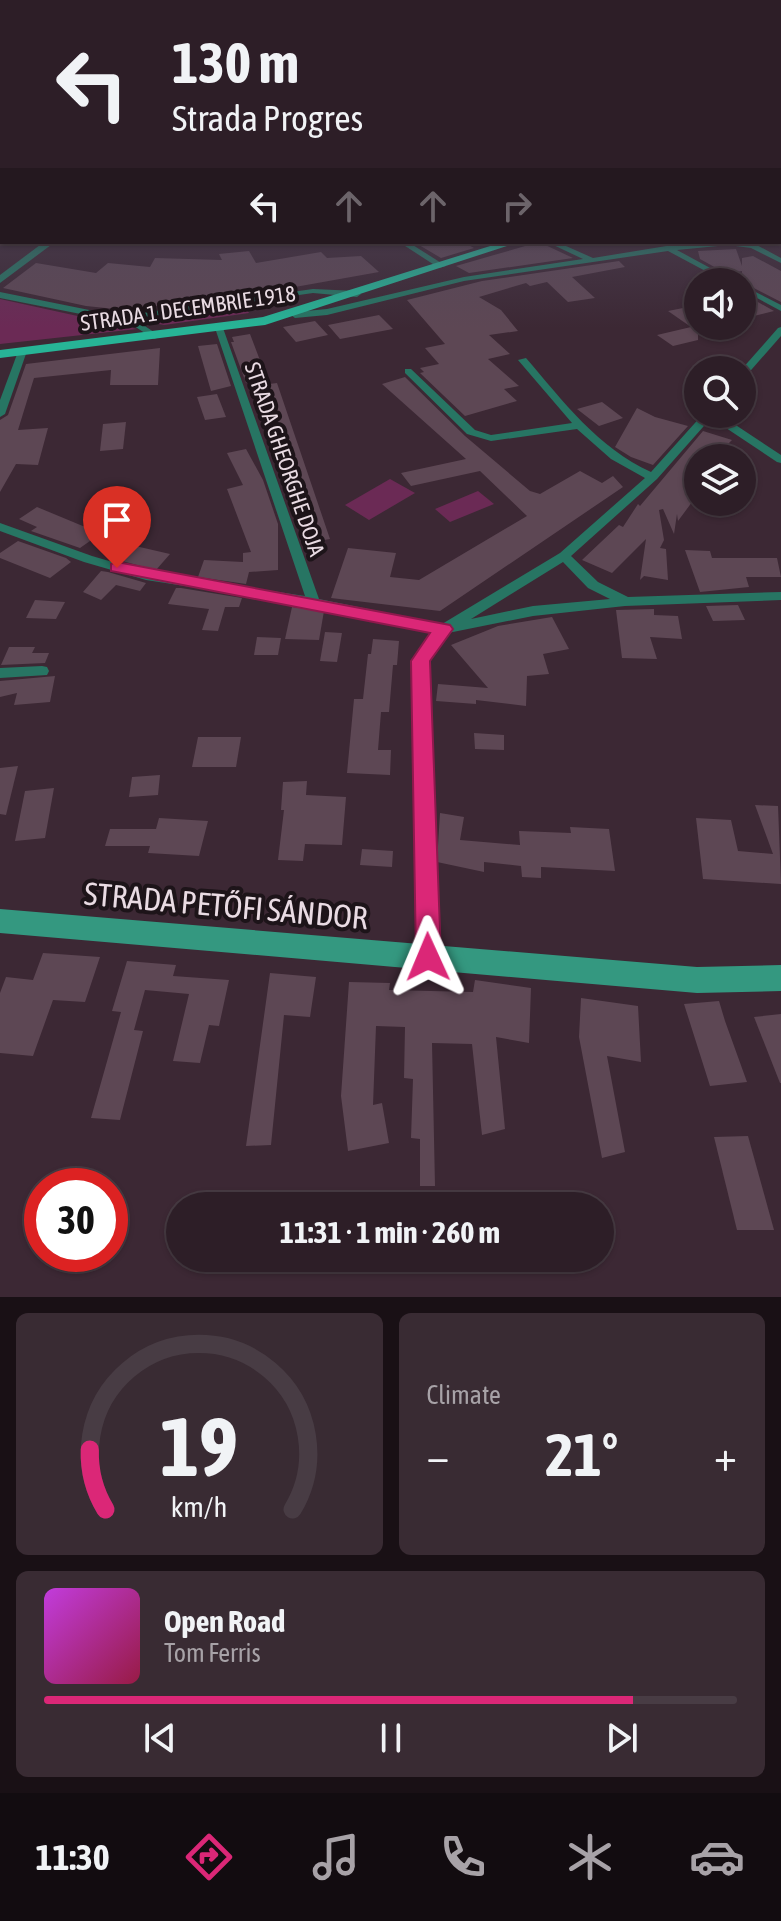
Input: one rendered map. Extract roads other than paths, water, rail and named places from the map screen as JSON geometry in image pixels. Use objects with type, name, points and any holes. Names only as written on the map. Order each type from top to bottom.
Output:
[{"type":"main road","name":"STRADA 1 DECEMBRIE 1918","points":[[0,354],[219,328],[295,315],[508,244]]},
{"type":"main road","name":"STRADA PETŐFI SÁNDOR","points":[[0,921],[697,980],[781,978]]},
{"type":"street","points":[[0,280],[47,244]]},
{"type":"street","points":[[406,244],[442,266]]},
{"type":"street","points":[[555,244],[591,261]]},
{"type":"street","points":[[669,249],[682,244]]},
{"type":"street","points":[[295,315],[327,312],[464,279],[718,244]]},
{"type":"street","points":[[748,244],[781,261]]},
{"type":"street","points":[[669,249],[705,268]]},
{"type":"street","points":[[0,267],[16,267]]},
{"type":"street","points":[[118,319],[328,290],[357,294]]},
{"type":"street","points":[[0,295],[134,322],[154,336]]},
{"type":"street","points":[[756,295],[781,308]]},
{"type":"street","points":[[245,302],[265,321]]},
{"type":"street","name":"STRADA GHEORGHE DOJA","points":[[219,328],[314,602]]},
{"type":"street","points":[[756,359],[781,330]]},
{"type":"street","points":[[0,414],[22,351]]},
{"type":"street","points":[[523,360],[580,425],[636,471],[653,477]]},
{"type":"street","points":[[408,371],[471,432],[480,436],[491,438],[580,425]]},
{"type":"street","points":[[428,957],[421,661],[429,645],[444,629],[564,556],[653,477],[698,428]]},
{"type":"street","points":[[732,428],[781,460]]},
{"type":"street","points":[[0,527],[146,576],[314,602],[444,629],[533,611],[625,602],[781,596]]},
{"type":"street","points":[[564,556],[593,585],[625,602]]},
{"type":"street","points":[[0,673],[42,671]]}]
